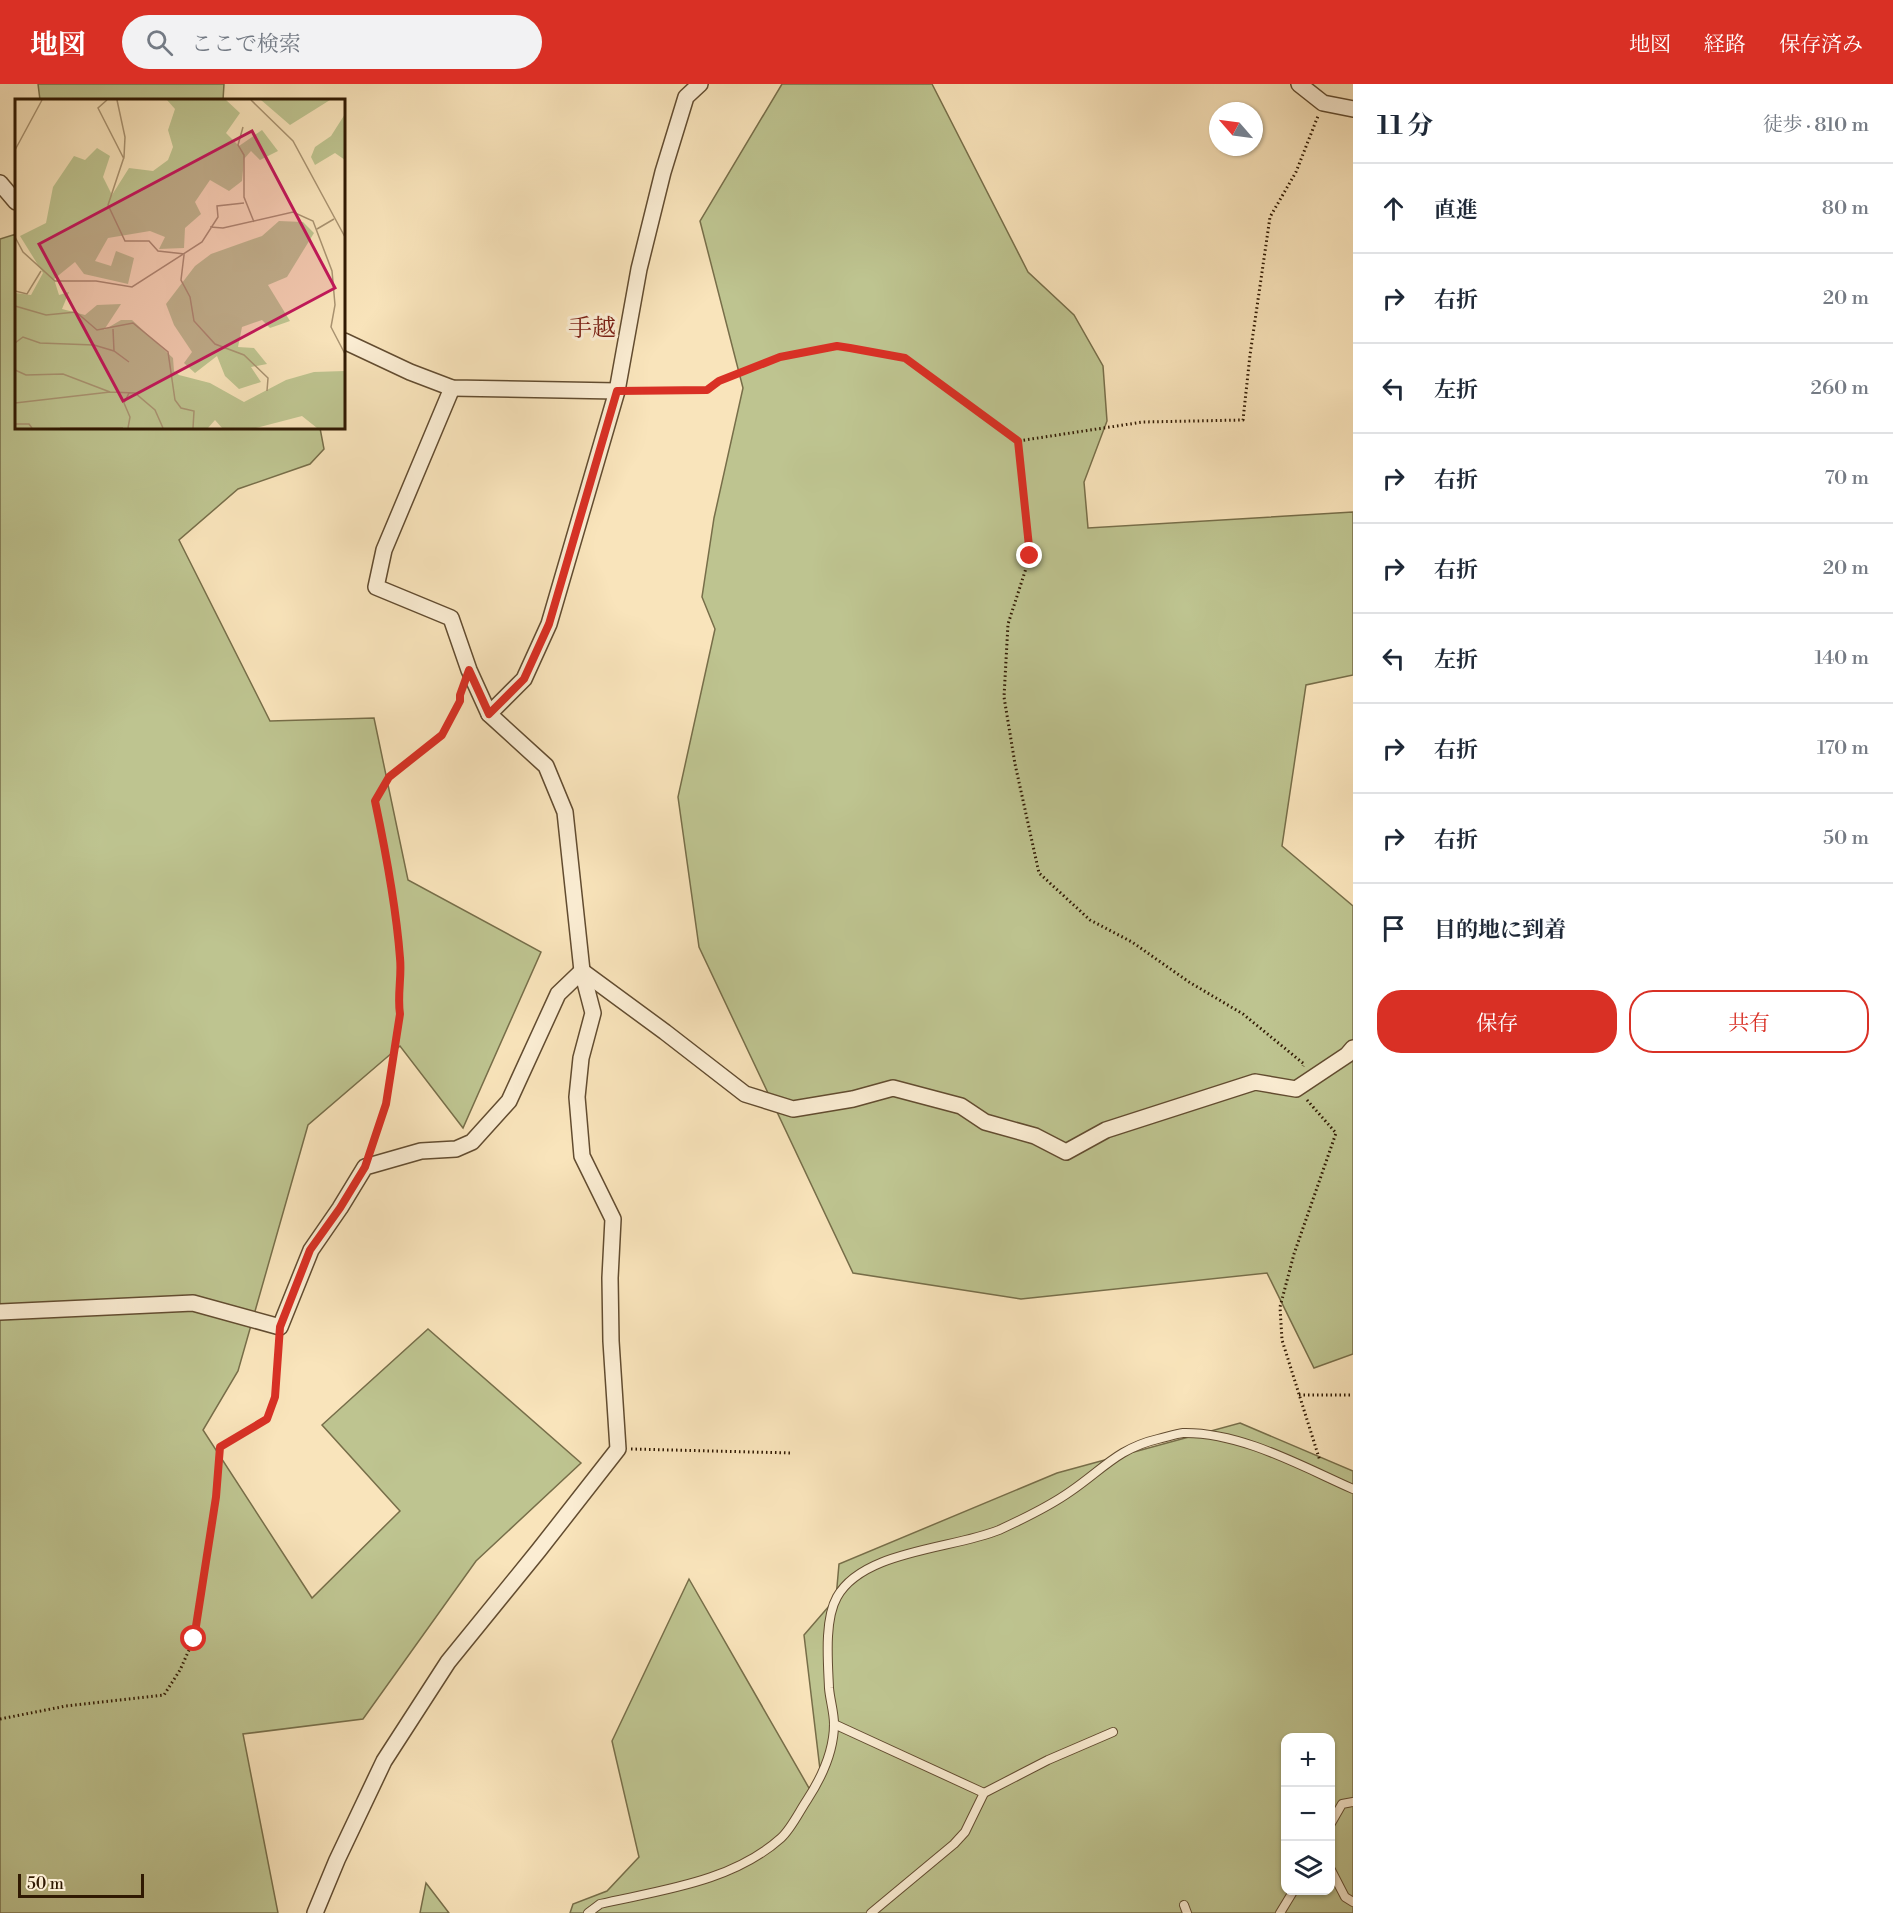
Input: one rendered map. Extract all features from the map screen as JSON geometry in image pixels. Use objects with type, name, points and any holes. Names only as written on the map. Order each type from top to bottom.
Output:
[{"type":"street","points":[[489,714],[524,679],[549,624],[617,391],[639,269],[663,172],[686,97],[700,84]]},
{"type":"street","points":[[1299,84],[1323,103],[1353,109]]},
{"type":"street","points":[[0,183],[15,201]]},
{"type":"street","points":[[345,341],[410,372],[452,388],[617,391]]},
{"type":"street","points":[[315,1913],[337,1860],[384,1761],[448,1662],[618,1449],[611,1341],[610,1278],[613,1219],[582,1156],[577,1097],[581,1059],[593,1013],[582,971],[565,812],[546,766],[489,714],[469,670],[451,618],[376,587],[384,550],[452,388]]},
{"type":"street","points":[[582,971],[666,1032],[745,1094],[793,1109],[853,1099],[893,1088],[961,1106],[985,1122],[1035,1136],[1066,1152],[1106,1130],[1255,1082],[1296,1089],[1347,1055],[1353,1048]]},
{"type":"street","points":[[0,1312],[193,1303],[280,1327],[310,1250],[340,1208],[365,1167],[421,1151],[456,1149],[472,1142],[509,1101],[558,994],[582,971]]},
{"type":"lane","points":[[588,1913],[600,1904],[717,1876],[756,1856],[782,1837],[821,1779],[830,1752],[834,1724],[829,1689],[828,1642],[831,1614],[836,1598],[850,1579],[865,1570],[899,1557],[986,1535],[1009,1526],[1070,1492],[1116,1456],[1143,1443],[1180,1433],[1238,1440],[1353,1488]]},
{"type":"lane","points":[[834,1724],[984,1793]]},
{"type":"lane","points":[[871,1913],[954,1844],[965,1832],[984,1793],[1048,1760],[1113,1732]]},
{"type":"lane","points":[[1335,1817],[1342,1804],[1353,1802]]},
{"type":"lane","points":[[1335,1878],[1345,1897],[1353,1902]]},
{"type":"lane","points":[[1280,1913],[1291,1895]]},
{"type":"path","points":[[617,391],[707,390],[719,381],[780,357],[837,346],[905,358],[1018,441],[1143,422],[1243,420],[1270,217],[1296,172],[1323,103]]},
{"type":"path","points":[[1018,441],[1030,556],[1008,624],[1004,697],[1015,764],[1039,873],[1090,920],[1132,942],[1189,982],[1243,1014],[1304,1064],[1296,1089],[1336,1133],[1294,1254],[1280,1308],[1282,1340],[1325,1476]]},
{"type":"path","points":[[365,1167],[386,1104],[400,1014],[398,1004],[400,960],[394,906],[390,873],[375,801],[389,777],[442,735],[460,701],[469,670]]},
{"type":"path","points":[[0,1719],[66,1707],[164,1695],[180,1670],[194,1639],[216,1497],[220,1447],[267,1419],[275,1397],[280,1327]]},
{"type":"path","points":[[1299,1395],[1353,1395]]},
{"type":"path","points":[[618,1449],[792,1453]]},
{"type":"green space","points":[[38,84],[224,84],[223,99],[40,99]]},
{"type":"green space","points":[[782,84],[932,84],[1028,272],[1074,315],[1103,366],[1107,421],[1084,482],[1088,528],[1353,512],[1353,675],[1306,685],[1282,846],[1353,906],[1353,1354],[1314,1368],[1267,1273],[1021,1299],[853,1273],[699,947],[678,797],[715,629],[702,597],[714,518],[743,388],[700,221]]},
{"type":"green space","points":[[15,234],[15,429],[320,429],[324,449],[310,464],[238,489],[179,540],[270,721],[374,718],[408,880],[541,952],[463,1128],[400,1046],[308,1125],[238,1371],[203,1430],[312,1598],[400,1511],[322,1425],[428,1329],[581,1463],[476,1561],[363,1719],[243,1734],[278,1913],[0,1913],[0,239]]},
{"type":"green space","points":[[1240,1423],[1353,1471],[1353,1913],[570,1913],[573,1904],[607,1891],[639,1857],[612,1741],[689,1579],[809,1788],[821,1778],[804,1635],[836,1598],[839,1564],[1057,1473]]},
{"type":"green space","points":[[426,1883],[449,1913],[420,1913]]},
{"type":"district","name":"手越","points":[[592,329]]},
{"type":"route","points":[[194,1639],[216,1497],[220,1447],[267,1419],[275,1397],[280,1327],[310,1250],[340,1208],[365,1167],[386,1104],[400,1014],[398,1004],[400,960],[390,873],[375,801],[389,777],[442,735],[460,701],[469,670],[489,714],[524,679],[549,624],[617,391],[707,390],[719,381],[780,357],[837,346],[905,358],[1018,441],[1030,556]]}]
